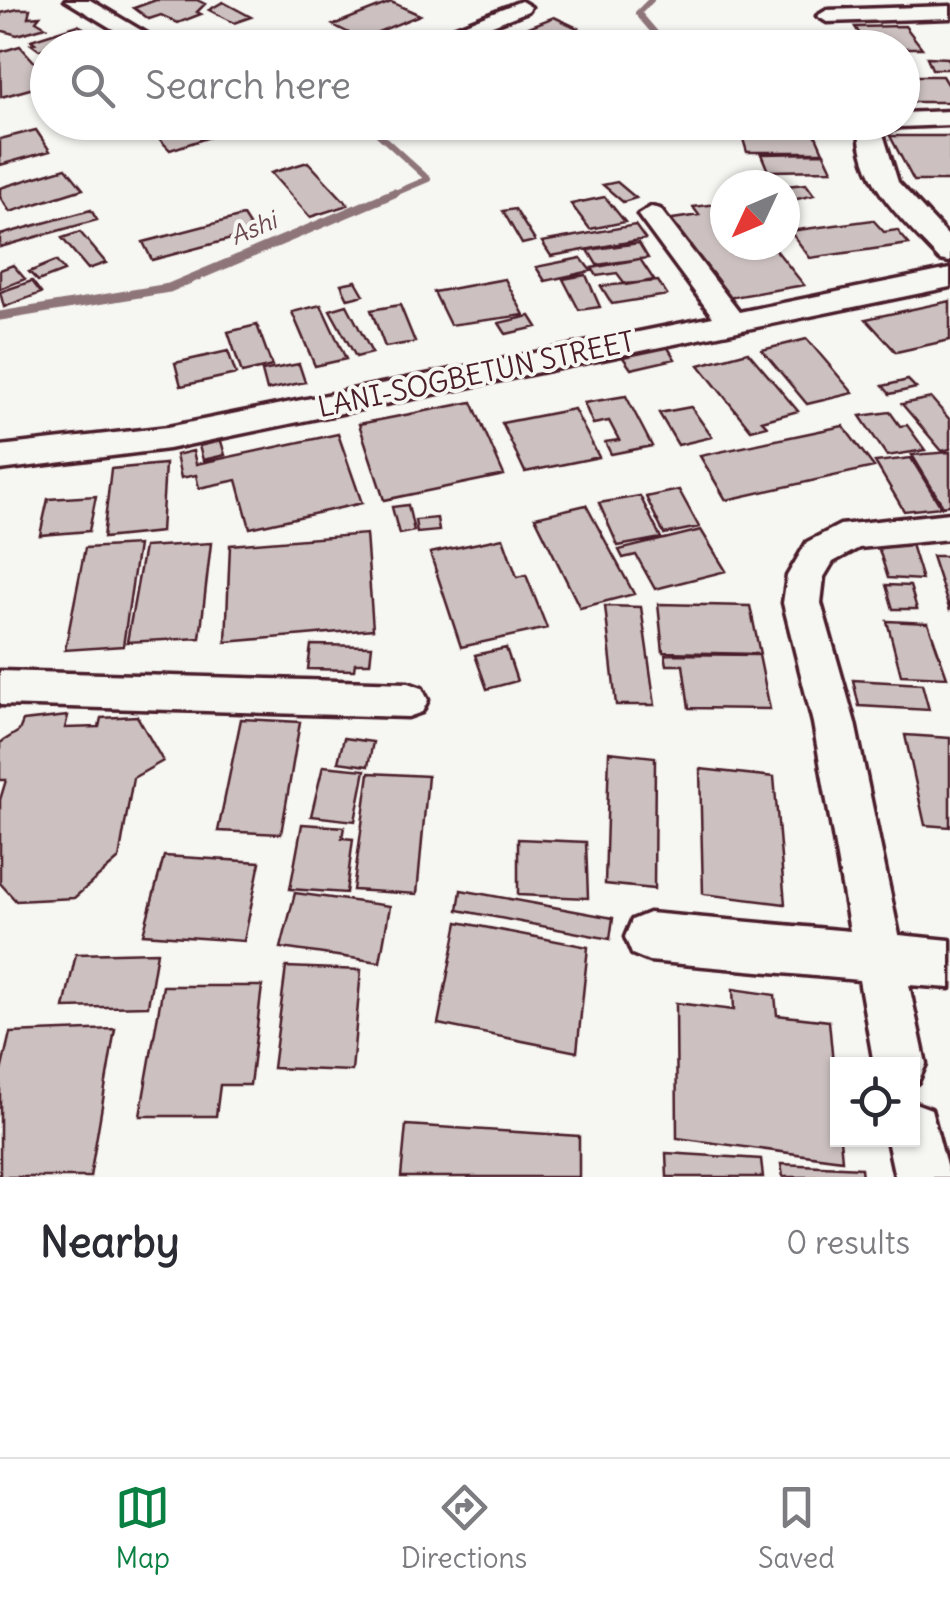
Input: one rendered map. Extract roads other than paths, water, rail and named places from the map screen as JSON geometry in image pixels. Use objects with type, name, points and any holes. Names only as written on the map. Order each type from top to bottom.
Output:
[{"type":"street","points":[[75,0],[129,30]]},
{"type":"street","points":[[460,30],[521,7]]},
{"type":"street","points":[[826,16],[950,12]]},
{"type":"street","points":[[920,119],[950,118]]},
{"type":"street","points":[[871,140],[870,147],[886,184],[950,254]]},
{"type":"street","points":[[651,214],[732,321]]},
{"type":"street","name":"LANI-SOGBETUN STREET","points":[[0,458],[168,438],[950,278]]},
{"type":"street","points":[[899,1057],[834,724],[802,603],[806,576],[820,552],[853,535],[950,526]]},
{"type":"street","points":[[0,688],[408,700]]},
{"type":"street","points":[[649,937],[950,964]]},
{"type":"street","points":[[916,1147],[922,1177]]},
{"type":"waterway","name":"Ashi","points":[[651,0],[638,13],[653,30]]},
{"type":"waterway","name":"Ashi","points":[[385,140],[428,179],[388,196]]},
{"type":"waterway","name":"Ashi","points":[[0,316],[169,288],[394,193]]}]
